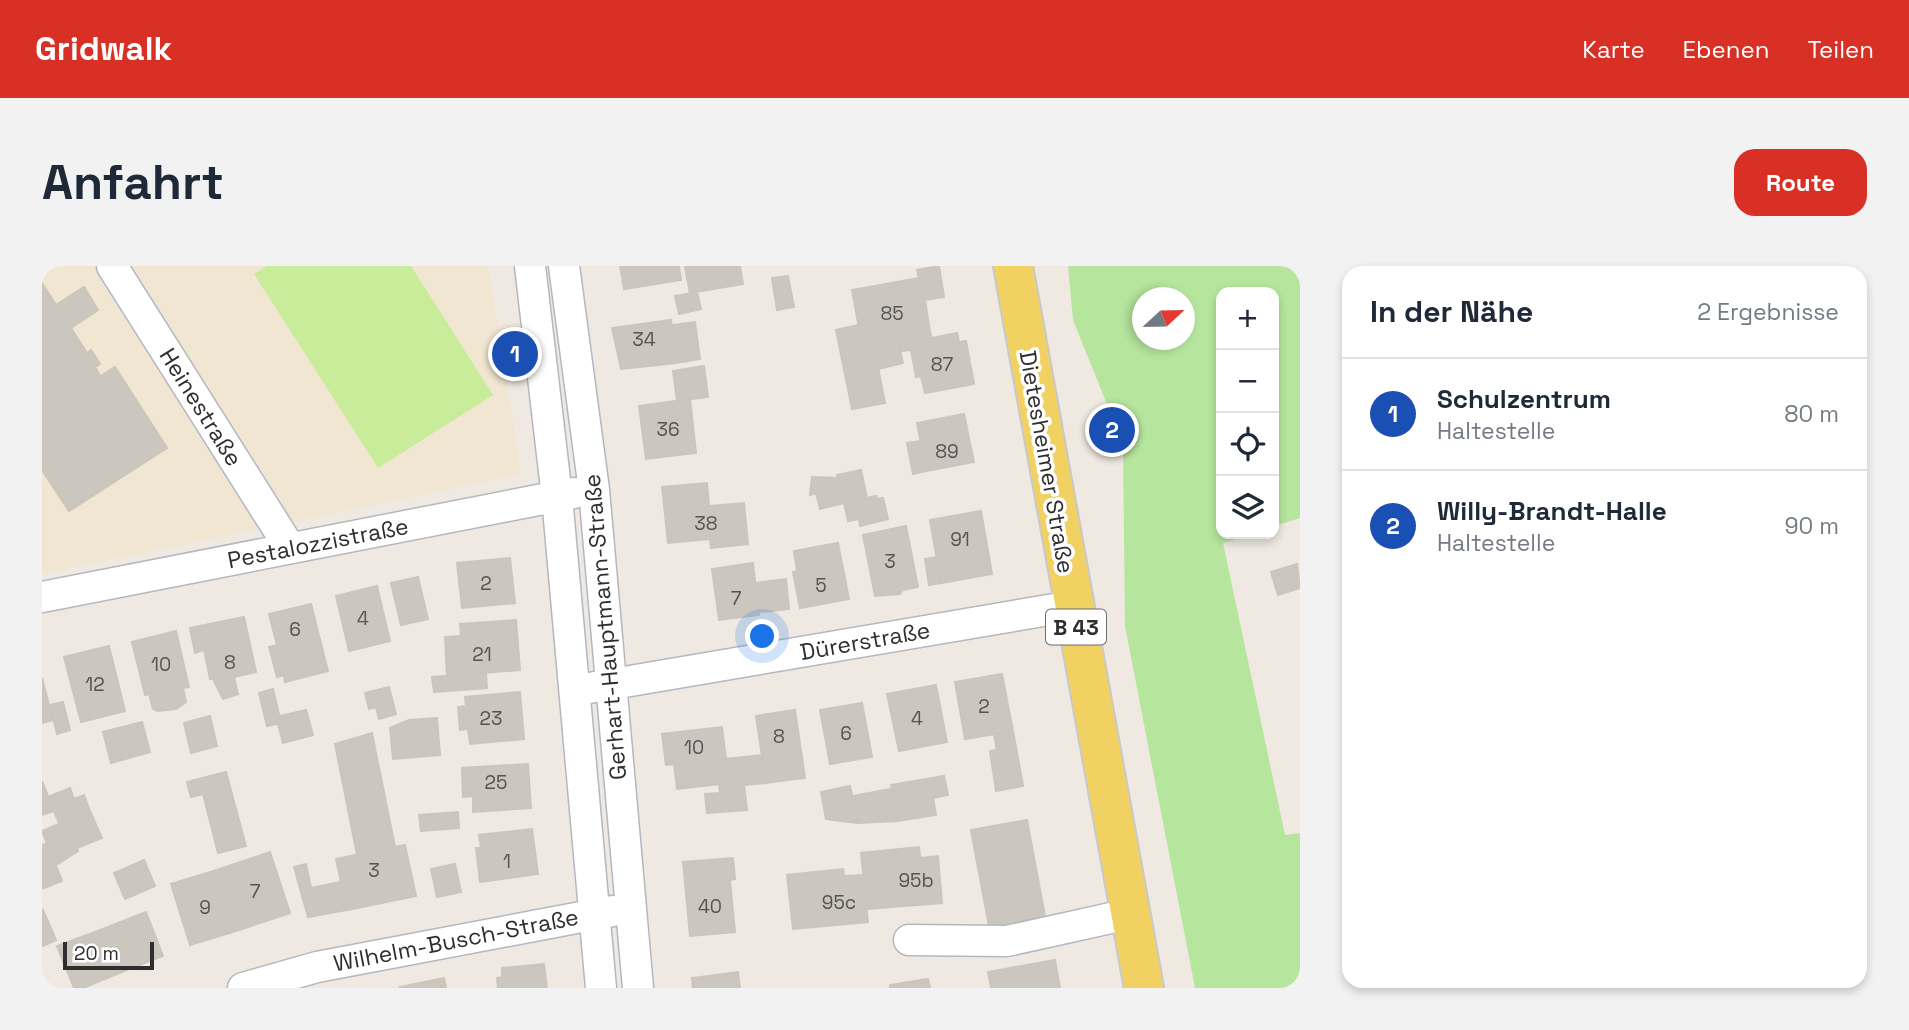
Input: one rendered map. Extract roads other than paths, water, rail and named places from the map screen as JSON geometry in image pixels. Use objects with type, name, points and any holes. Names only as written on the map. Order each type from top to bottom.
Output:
[{"type":"main road","name":"Dietesheimer Straße","points":[[1013,266],[1072,606],[1144,988]]},
{"type":"street","name":"Heinestraße","points":[[112,266],[290,548]]},
{"type":"street","name":"Gerhart-Hauptmann-Straße","points":[[530,266],[557,497],[601,988]]},
{"type":"street","name":"Gerhart-Hauptmann-Straße","points":[[564,266],[594,489],[609,684],[638,988]]},
{"type":"street","name":"Pestalozzistraße","points":[[42,597],[594,489]]},
{"type":"street","name":"Dürerstraße","points":[[575,690],[1072,606]]},
{"type":"street","name":"Wilhelm-Busch-Straße","points":[[243,988],[317,967],[630,908]]},
{"type":"street","points":[[909,940],[1007,941],[1129,914]]},
{"type":"place","name":"Schulzentrum","points":[[515,354]]},
{"type":"place","name":"Willy-Brandt-Halle","points":[[1112,430]]}]
